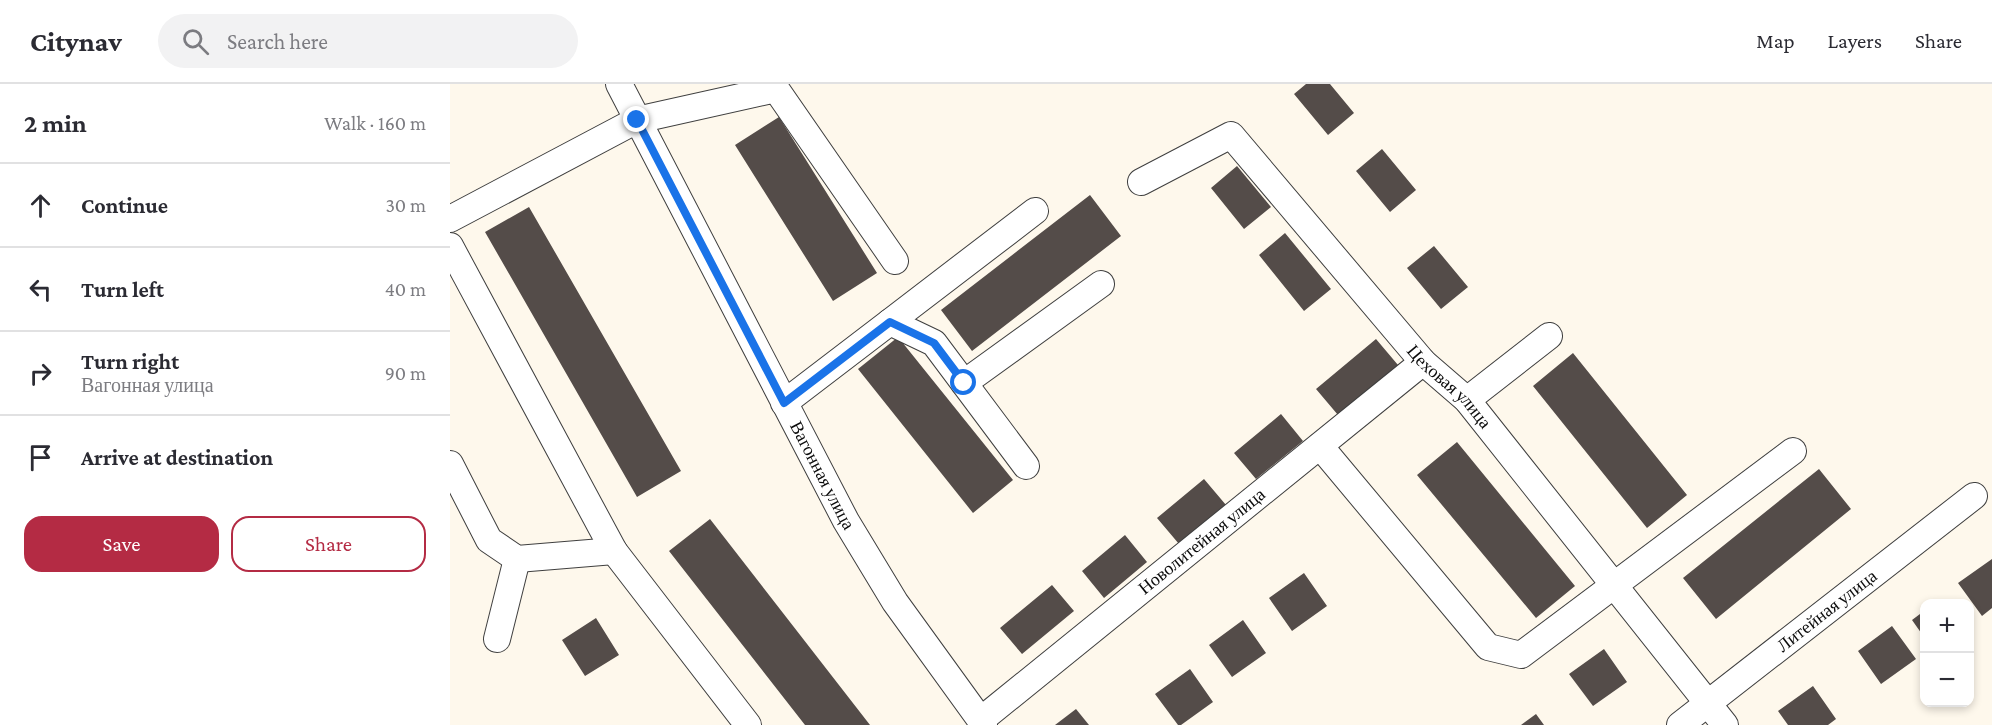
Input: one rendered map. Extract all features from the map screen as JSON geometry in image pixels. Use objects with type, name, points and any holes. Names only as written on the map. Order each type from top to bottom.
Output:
[{"type":"street","name":"Вагонная улица","points":[[619,84],[846,521],[895,602],[982,722]]},
{"type":"street","points":[[450,219],[637,120],[776,89],[895,261]]},
{"type":"street","name":"Цеховая улица","points":[[1141,182],[1231,135],[1423,362],[1467,400],[1725,725]]},
{"type":"street","points":[[784,403],[1035,211]]},
{"type":"street","points":[[450,246],[614,551],[748,725]]},
{"type":"street","points":[[964,383],[1101,284]]},
{"type":"street","points":[[890,322],[934,343],[1026,466]]},
{"type":"street","points":[[1467,400],[1550,336]]},
{"type":"street","name":"Новолитейная улица","points":[[982,722],[1423,362]]},
{"type":"street","points":[[1320,446],[1488,647],[1521,655],[1793,451]]},
{"type":"street","points":[[450,464],[489,540],[517,559],[614,551]]},
{"type":"street","name":"Литейная улица","points":[[1680,725],[1974,496]]},
{"type":"street","points":[[497,639],[517,559]]},
{"type":"building","points":[[1306,84],[1330,84],[1354,113],[1328,135],[1294,94]]},
{"type":"building","points":[[779,117],[877,273],[833,301],[735,145]]},
{"type":"building","points":[[1382,149],[1416,190],[1390,212],[1356,171]]},
{"type":"building","points":[[1237,166],[1271,207],[1244,229],[1211,188]]},
{"type":"building","points":[[1090,195],[1121,236],[972,351],[941,310]]},
{"type":"building","points":[[529,207],[681,471],[637,497],[485,232]]},
{"type":"building","points":[[1285,233],[1331,289],[1304,311],[1259,255]]},
{"type":"building","points":[[1434,246],[1468,287],[1441,309],[1407,268]]},
{"type":"building","points":[[898,337],[1013,480],[973,513],[858,369]]},
{"type":"building","points":[[1376,339],[1398,365],[1338,415],[1316,389]]},
{"type":"building","points":[[1573,353],[1687,495],[1647,528],[1533,386]]},
{"type":"building","points":[[1281,414],[1303,441],[1256,479],[1234,453]]},
{"type":"building","points":[[1457,442],[1575,586],[1536,618],[1417,475]]},
{"type":"building","points":[[1819,469],[1851,509],[1716,619],[1683,578]]},
{"type":"building","points":[[1204,479],[1226,505],[1179,544],[1157,518]]},
{"type":"building","points":[[710,519],[870,725],[805,725],[669,551]]},
{"type":"building","points":[[1125,535],[1147,562],[1104,598],[1082,571]]},
{"type":"building","points":[[1992,559],[1992,608],[1982,616],[1974,605],[1974,599],[1970,599],[1958,583]]},
{"type":"building","points":[[1304,573],[1327,606],[1292,631],[1269,598]]},
{"type":"building","points":[[1052,585],[1074,611],[1022,654],[1000,628]]},
{"type":"building","points":[[1920,614],[1920,631],[1912,620]]},
{"type":"building","points":[[596,618],[619,655],[585,676],[562,640]]},
{"type":"building","points":[[1243,620],[1266,653],[1232,677],[1209,645]]},
{"type":"building","points":[[1892,626],[1916,659],[1881,684],[1858,651]]},
{"type":"building","points":[[1604,649],[1627,682],[1593,706],[1569,674]]},
{"type":"building","points":[[1190,669],[1213,702],[1178,725],[1155,694]]},
{"type":"building","points":[[1813,686],[1836,719],[1828,725],[1788,725],[1778,711]]},
{"type":"building","points":[[1076,709],[1089,725],[1055,725]]},
{"type":"building","points":[[1536,714],[1544,725],[1521,725]]},
{"type":"route","points":[[637,120],[784,403],[890,322],[934,343],[964,383]]}]
